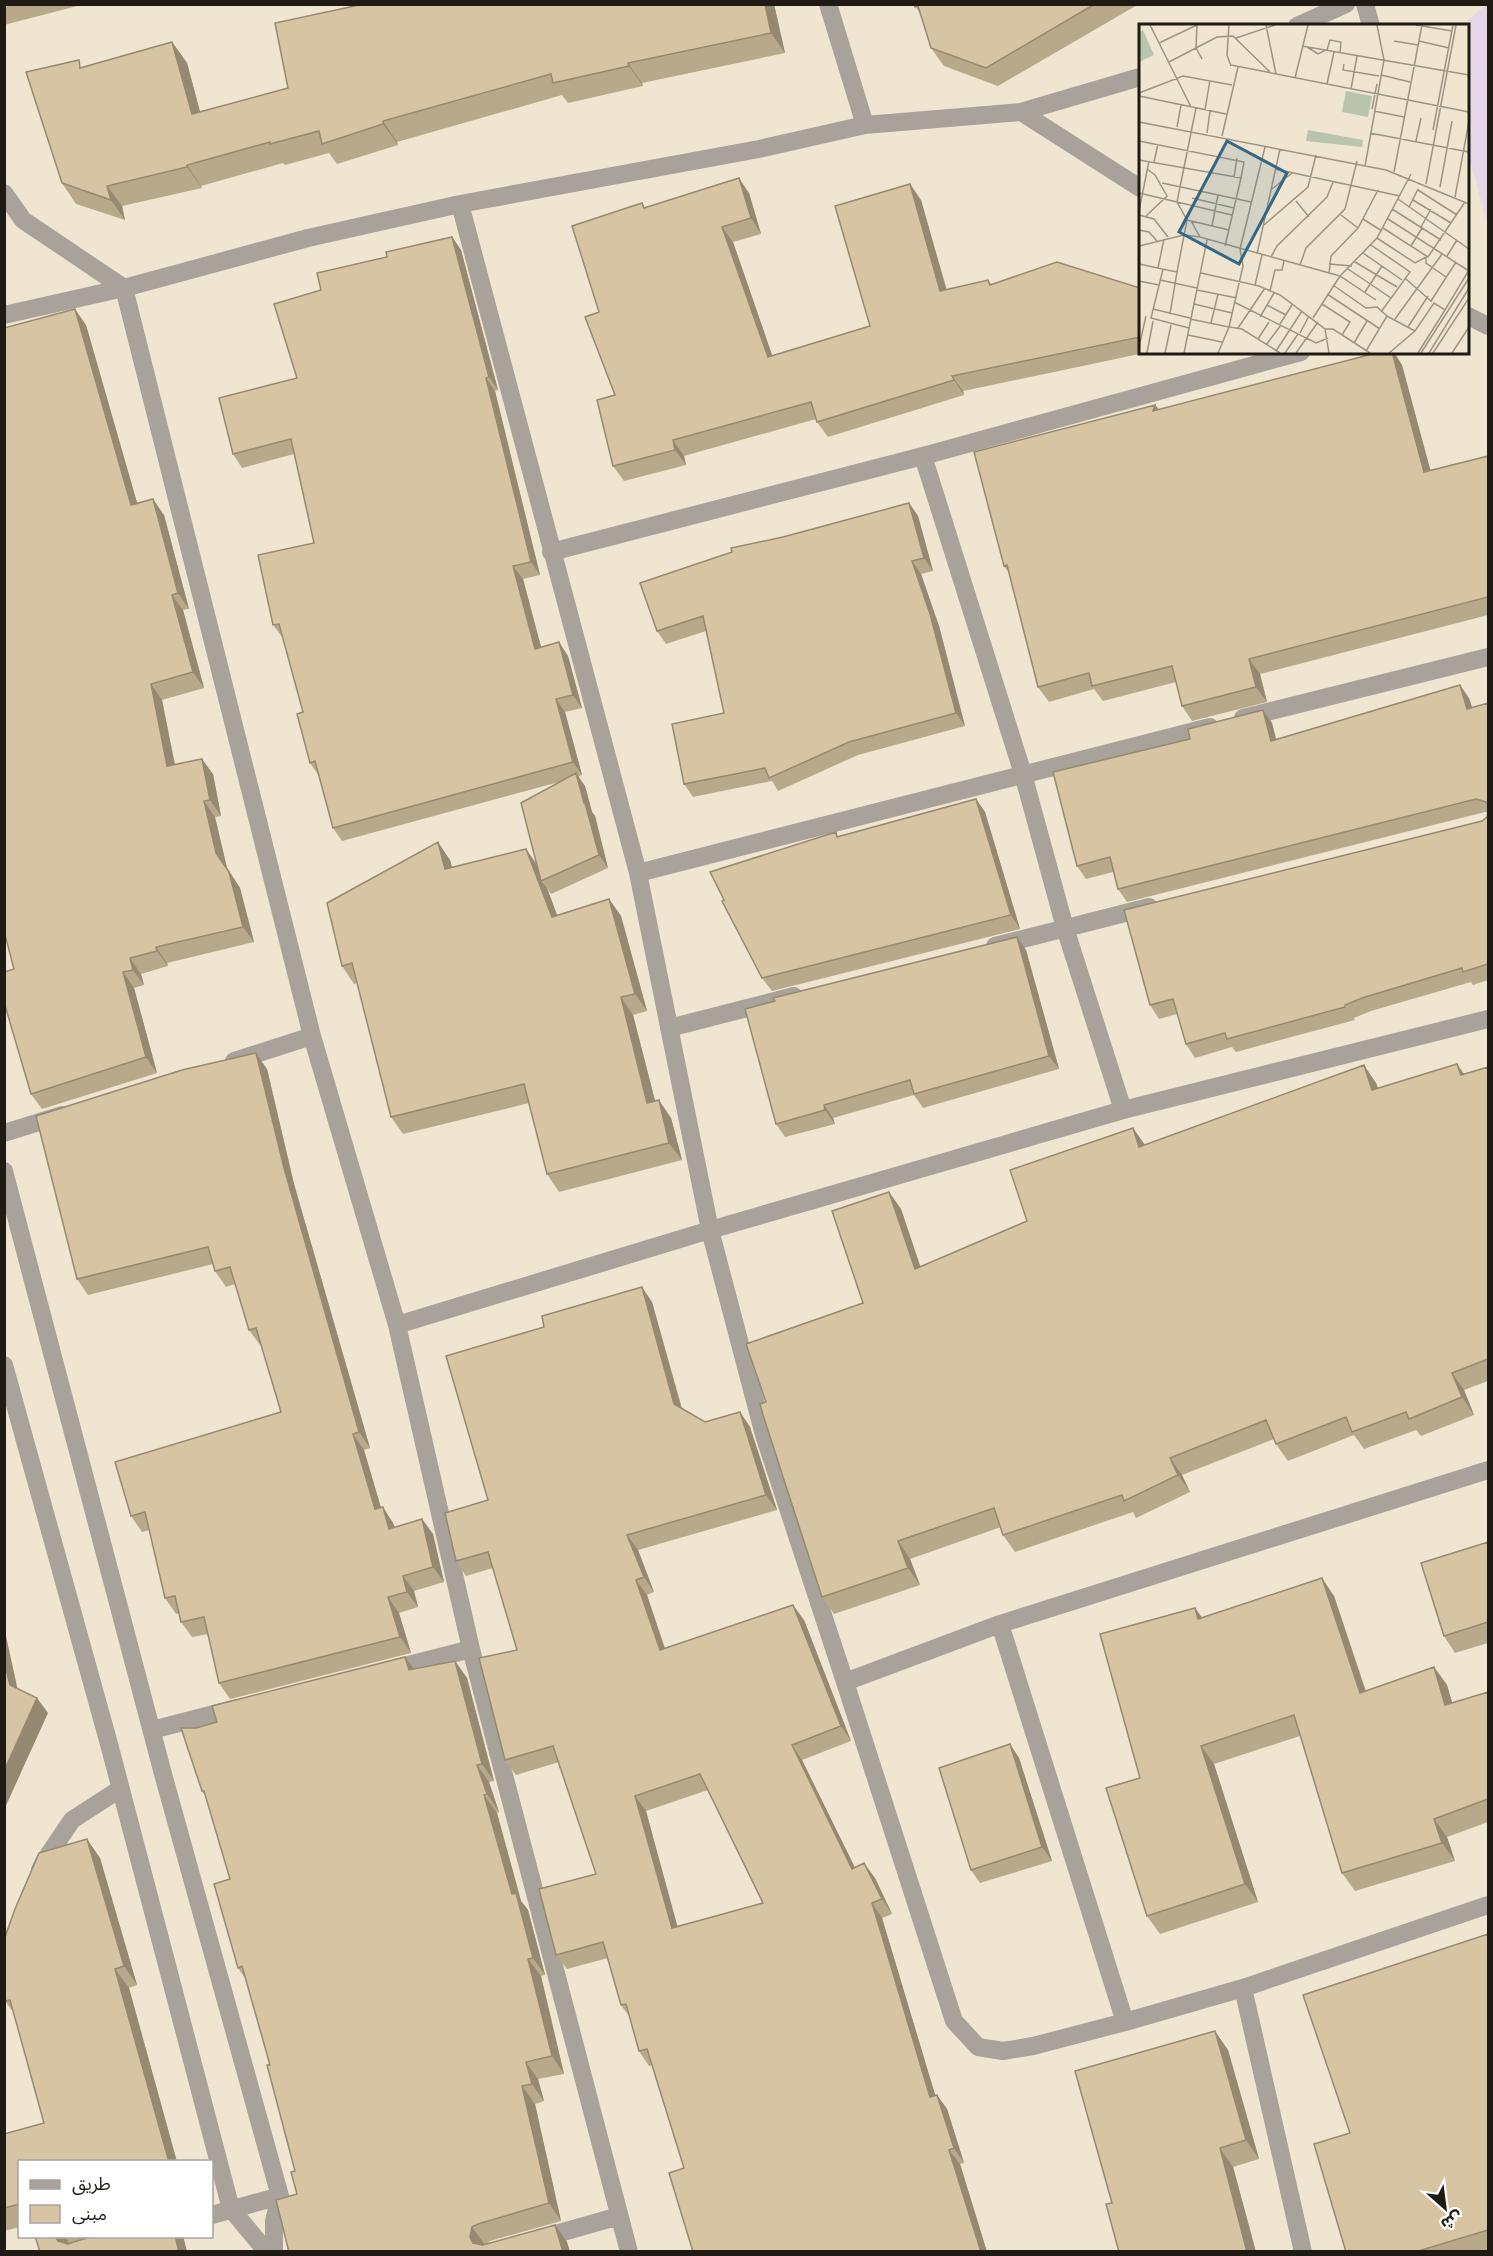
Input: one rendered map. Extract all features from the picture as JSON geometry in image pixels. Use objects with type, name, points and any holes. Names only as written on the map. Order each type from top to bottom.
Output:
[{"type":"street","points":[[828,4],[865,125]]},
{"type":"street","points":[[1301,24],[1346,4]]},
{"type":"street","points":[[1365,4],[1370,24]]},
{"type":"street","points":[[4,315],[124,288],[308,238],[460,204],[759,148],[865,125],[1021,112],[1139,77]]},
{"type":"street","points":[[1021,112],[1139,187]]},
{"type":"street","points":[[4,193],[23,220],[124,288],[312,1036],[397,1325],[471,1649],[629,2252]]},
{"type":"street","points":[[460,204],[638,873],[710,1230],[764,1435],[954,2021],[978,2047],[1003,2051],[1033,2046],[1243,1988],[1488,1905]]},
{"type":"street","points":[[1469,317],[1488,326]]},
{"type":"street","points":[[551,552],[923,456],[1294,354]]},
{"type":"street","points":[[923,456],[1023,774],[1065,928],[1123,1110]]},
{"type":"street","points":[[638,873],[1488,657]]},
{"type":"street","points":[[975,951],[1168,902]]},
{"type":"street","points":[[669,1028],[816,991]]},
{"type":"street","points":[[397,1325],[710,1230],[1123,1110],[1488,1019]]},
{"type":"street","points":[[221,1065],[312,1036]]},
{"type":"street","points":[[4,1133],[84,1108]]},
{"type":"street","points":[[4,1170],[152,1730],[280,2196],[274,2221],[274,2252]]},
{"type":"street","points":[[4,1365],[120,1789],[231,2209],[267,2252]]},
{"type":"street","points":[[845,1682],[1000,1624],[1488,1470]]},
{"type":"street","points":[[1000,1624],[1125,2022]]},
{"type":"street","points":[[369,1675],[471,1649]]},
{"type":"street","points":[[152,1730],[255,1704]]},
{"type":"street","points":[[36,1881],[45,1860],[72,1820],[120,1789]]},
{"type":"street","points":[[1243,1988],[1303,2252]]},
{"type":"street","points":[[213,2215],[280,2196]]},
{"type":"street","points":[[493,2252],[619,2216]]},
{"type":"shaded area","points":[[1488,5],[1488,225],[1469,158],[1469,24],[1464,24]]},
{"type":"building","points":[[364,4],[765,4],[771,33],[628,63],[629,66],[553,83],[551,74],[383,121],[383,124],[322,144],[319,131],[270,144],[270,142],[187,165],[187,167],[107,186],[111,200],[62,183],[26,72],[79,60],[80,68],[172,42],[192,114],[288,88],[275,23]]},
{"type":"building","points":[[914,4],[1095,4],[986,68],[931,48],[918,6],[915,7]]},
{"type":"building","points":[[739,178],[751,218],[722,227],[768,357],[870,326],[835,206],[910,184],[940,291],[988,280],[990,285],[1057,262],[1139,288],[1139,337],[952,376],[954,380],[817,422],[811,402],[673,440],[675,450],[613,466],[597,400],[615,395],[585,317],[599,312],[572,226],[642,203],[644,208]]},
{"type":"building","points":[[452,237],[489,377],[486,378],[531,562],[513,566],[535,649],[559,642],[573,695],[556,699],[573,762],[333,828],[315,761],[310,763],[297,714],[303,712],[279,624],[273,625],[258,555],[314,543],[291,439],[233,454],[219,398],[297,378],[274,304],[321,290],[317,273],[387,257],[386,252]]},
{"type":"building","points":[[75,309],[131,505],[153,499],[178,593],[172,595],[193,672],[151,684],[167,766],[202,759],[210,800],[204,801],[216,853],[229,872],[243,927],[156,947],[157,951],[130,958],[133,970],[123,972],[146,1057],[31,1094],[4,1002],[4,972],[14,969],[4,931],[4,328]]},
{"type":"building","points":[[1372,354],[1393,354],[1424,472],[1488,456],[1488,597],[1249,659],[1256,687],[1182,706],[1172,666],[1092,686],[1089,673],[1038,687],[1007,565],[1004,566],[974,452],[1155,405],[1153,411]]},
{"type":"building","points":[[909,503],[924,558],[912,561],[930,614],[956,713],[849,742],[769,778],[765,768],[684,784],[672,724],[724,713],[703,616],[657,631],[640,583],[732,552],[731,548],[783,537]]},
{"type":"building","points":[[1460,685],[1467,709],[1488,703],[1488,805],[1476,799],[1118,889],[1110,857],[1077,866],[1053,772],[1190,739],[1188,729],[1263,710],[1271,741]]},
{"type":"building","points":[[576,773],[599,855],[541,881],[521,803]]},
{"type":"building","points":[[976,799],[1011,915],[762,978],[722,901],[724,900],[710,872],[836,832],[837,837]]},
{"type":"building","points":[[1488,812],[1488,964],[1463,972],[1462,968],[1362,998],[1345,1007],[1227,1039],[1225,1033],[1186,1044],[1173,999],[1150,1005],[1124,910],[1482,821],[1487,817]]},
{"type":"building","points":[[438,842],[445,869],[526,849],[552,917],[609,899],[635,994],[621,997],[647,1103],[659,1100],[669,1143],[547,1174],[524,1084],[391,1117],[352,963],[342,966],[327,903]]},
{"type":"building","points":[[1017,937],[1049,1056],[914,1094],[910,1080],[824,1105],[825,1110],[776,1124],[745,1009],[775,1001],[773,998]]},
{"type":"building","points":[[256,1053],[284,1168],[359,1432],[353,1434],[375,1509],[383,1507],[389,1529],[422,1519],[433,1567],[403,1576],[407,1592],[388,1597],[400,1637],[219,1683],[204,1617],[181,1622],[175,1596],[165,1598],[145,1512],[131,1516],[115,1462],[281,1412],[256,1328],[249,1330],[230,1267],[215,1271],[208,1247],[77,1279],[36,1116],[182,1070]]},
{"type":"building","points":[[1457,1064],[1461,1075],[1488,1067],[1488,1359],[1452,1373],[1462,1397],[1409,1419],[1406,1412],[1352,1432],[1346,1417],[1276,1444],[1266,1420],[1170,1458],[1178,1475],[1124,1501],[1122,1495],[1003,1535],[994,1508],[898,1541],[908,1568],[822,1597],[763,1415],[760,1404],[766,1402],[746,1344],[863,1303],[832,1211],[889,1192],[915,1269],[1027,1221],[1010,1170],[1133,1128],[1139,1147],[1364,1065],[1372,1090]]},
{"type":"building","points":[[642,1287],[674,1404],[705,1422],[740,1412],[766,1495],[627,1535],[644,1577],[636,1580],[660,1650],[793,1605],[841,1726],[792,1745],[852,1869],[864,1863],[882,1899],[872,1903],[930,2097],[937,2095],[954,2148],[949,2150],[981,2252],[693,2252],[669,2173],[684,2168],[647,2049],[639,2051],[626,2004],[621,2005],[603,1942],[556,1955],[539,1889],[596,1874],[553,1746],[505,1760],[479,1658],[517,1650],[488,1552],[456,1561],[445,1513],[488,1500],[446,1356],[544,1327],[542,1316]],"holes":[[[700,1774],[763,1903],[672,1928],[635,1796]]]},
{"type":"building","points":[[1488,1542],[1488,1622],[1444,1636],[1421,1563]]},
{"type":"building","points":[[1322,1578],[1360,1693],[1434,1667],[1445,1705],[1488,1692],[1488,1799],[1434,1819],[1442,1843],[1342,1873],[1294,1715],[1201,1746],[1245,1884],[1147,1916],[1106,1788],[1140,1778],[1100,1634],[1195,1608],[1198,1619]]},
{"type":"building","points":[[405,1657],[409,1670],[455,1661],[482,1764],[477,1765],[487,1794],[484,1795],[512,1894],[516,1893],[533,1958],[528,1959],[552,2056],[526,2062],[532,2084],[522,2086],[549,2203],[478,2224],[472,2227],[470,2237],[473,2243],[483,2245],[555,2225],[563,2252],[289,2252],[276,2200],[297,2194],[291,2172],[295,2171],[267,2065],[270,2065],[242,1966],[238,1968],[214,1884],[230,1879],[204,1791],[202,1791],[181,1728],[196,1728],[217,1722],[212,1706]]},
{"type":"building","points":[[4,1661],[10,1685],[37,1698],[4,1771]]},
{"type":"building","points":[[1010,1744],[1042,1847],[971,1870],[939,1768]]},
{"type":"building","points":[[87,1839],[124,1966],[115,1969],[168,2160],[18,2160],[18,2204],[4,2208],[4,2134],[44,2123],[10,2000],[5,2001],[4,1999],[4,1940],[39,1853]]},
{"type":"building","points":[[1488,1934],[1488,2230],[1415,2252],[1346,2252],[1314,2144],[1350,2133],[1303,1995]]},
{"type":"building","points":[[1215,2031],[1246,2140],[1220,2148],[1247,2252],[1119,2252],[1106,2204],[1112,2203],[1075,2071]]},
{"type":"building","points":[[36,2238],[56,2238],[58,2241],[68,2244],[87,2238],[176,2238],[179,2252],[40,2252]]}]
